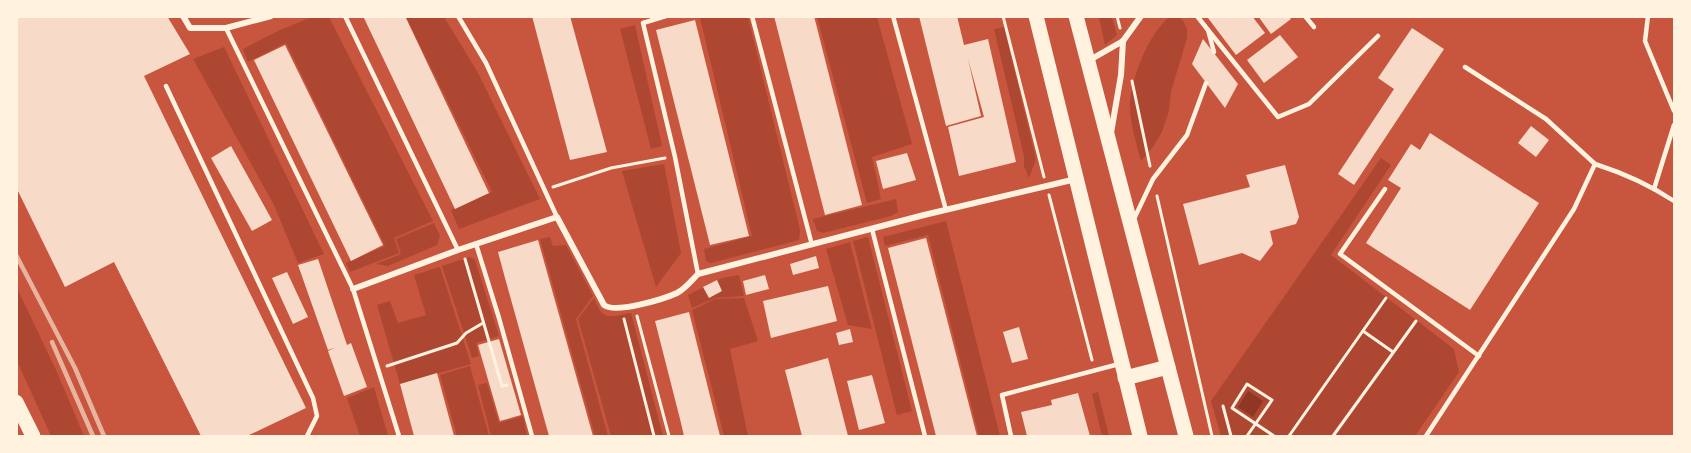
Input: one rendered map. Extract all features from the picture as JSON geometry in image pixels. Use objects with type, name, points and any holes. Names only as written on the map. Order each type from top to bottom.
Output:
[{"type":"main road","points":[[1036,16],[1140,436]]},
{"type":"main road","points":[[1076,16],[1186,436]]},
{"type":"main road","points":[[1123,371],[1168,367]]},
{"type":"main road","points":[[16,402],[33,436]]},
{"type":"street","points":[[183,16],[190,28],[226,28],[271,16]]},
{"type":"street","points":[[1088,61],[1106,53],[1123,41],[1141,16]]},
{"type":"street","points":[[1109,143],[1121,75],[1123,41]]},
{"type":"street","points":[[353,289],[557,217],[604,305],[608,308],[621,309],[679,293],[698,274],[1076,179]]},
{"type":"lane","points":[[345,16],[460,250]]},
{"type":"lane","points":[[458,16],[486,63],[557,217]]},
{"type":"lane","points":[[666,16],[643,23],[675,157],[698,274]]},
{"type":"lane","points":[[752,16],[812,245]]},
{"type":"lane","points":[[893,16],[946,210]]},
{"type":"lane","points":[[1197,16],[1278,117],[1309,105],[1378,36]]},
{"type":"lane","points":[[1305,16],[1314,27]]},
{"type":"lane","points":[[1648,16],[1645,41],[1674,111]]},
{"type":"lane","points":[[226,28],[353,289],[399,436]]},
{"type":"lane","points":[[1208,30],[1214,52]]},
{"type":"lane","points":[[1465,67],[1546,118],[1595,164],[1616,171],[1674,201]]},
{"type":"lane","points":[[1131,226],[1153,179],[1187,135],[1206,83]]},
{"type":"lane","points":[[166,86],[313,398],[316,416],[308,436]]},
{"type":"lane","points":[[1654,189],[1674,125]]},
{"type":"lane","points":[[1426,436],[1574,209],[1595,164]]},
{"type":"lane","points":[[1385,189],[1340,254],[1479,356]]},
{"type":"lane","points":[[872,229],[925,436]]},
{"type":"lane","points":[[476,244],[518,381],[532,436]]},
{"type":"lane","points":[[1011,436],[1002,395],[1123,371]]},
{"type":"path","points":[[1117,16],[1123,41]]},
{"type":"path","points":[[1131,76],[1212,436]]},
{"type":"path","points":[[546,190],[610,168],[675,157]]},
{"type":"path","points":[[460,250],[502,386],[518,381]]},
{"type":"path","points":[[1289,436],[1390,292]]},
{"type":"path","points":[[634,305],[669,436]]},
{"type":"path","points":[[621,309],[654,436]]},
{"type":"path","points":[[1333,436],[1420,314]]},
{"type":"path","points":[[379,368],[457,343],[466,333],[484,322],[499,318]]},
{"type":"path","points":[[1363,331],[1394,352]]},
{"type":"path","points":[[1247,436],[1256,424],[1272,400],[1247,384],[1232,408],[1256,424],[1274,436]]},
{"type":"path","points":[[1223,406],[1231,436]]},
{"type":"shaded area","points":[[705,16],[748,17],[800,230],[799,240],[711,263],[706,261],[704,249],[752,236],[700,18]]},
{"type":"shaded area","points":[[312,17],[329,17],[433,221],[394,238],[399,253],[350,272],[346,263],[385,246],[286,43],[248,62],[243,49]]},
{"type":"shaded area","points":[[406,17],[444,17],[477,71],[540,199],[459,229],[451,210],[492,192]]},
{"type":"shaded area","points":[[817,17],[877,17],[912,144],[872,157],[881,199],[867,203]]},
{"type":"shaded area","points":[[1099,17],[1112,17],[1117,35],[1105,45]]},
{"type":"shaded area","points":[[1170,17],[1179,17],[1184,22],[1187,38],[1162,132],[1141,161],[1130,110],[1132,87],[1148,46],[1162,24]]},
{"type":"shaded area","points":[[635,25],[662,146],[651,149],[620,29]]},
{"type":"shaded area","points":[[1004,27],[1036,159],[1029,178],[1024,166],[1024,156],[994,29]]},
{"type":"shaded area","points":[[224,47],[324,254],[298,263],[274,205],[193,59]]},
{"type":"shaded area","points":[[1381,158],[1391,165],[1331,255],[1454,349],[1459,372],[1415,436],[1221,436],[1211,401]]},
{"type":"shaded area","points":[[664,164],[681,253],[656,287],[622,171]]},
{"type":"shaded area","points":[[896,199],[898,212],[891,216],[823,233],[817,231],[813,219]]},
{"type":"shaded area","points":[[946,221],[1000,436],[979,436],[928,235],[885,246],[883,237]]},
{"type":"shaded area","points":[[434,223],[440,236],[437,245],[388,266],[376,264],[401,254],[396,239]]},
{"type":"shaded area","points":[[550,237],[553,246],[566,245],[593,296],[576,319],[608,436],[595,436],[540,239]]},
{"type":"shaded area","points":[[868,237],[912,411],[897,415],[853,241]]},
{"type":"shaded area","points":[[850,242],[872,329],[848,325],[826,249]]},
{"type":"shaded area","points":[[470,257],[475,260],[499,336],[476,343],[479,356],[472,358],[442,266]]},
{"type":"shaded area","points":[[440,267],[471,364],[400,384],[377,305],[390,301],[398,323],[426,315],[414,275]]},
{"type":"shaded area","points":[[739,275],[744,296],[715,298],[692,308],[688,295],[722,278]]},
{"type":"shaded area","points":[[17,288],[84,436],[51,436],[17,361]]},
{"type":"shaded area","points":[[594,298],[601,311],[607,316],[631,313],[663,436],[611,436],[578,319]]},
{"type":"shaded area","points":[[744,298],[758,341],[730,349],[748,436],[724,436],[692,310],[715,299]]},
{"type":"shaded area","points":[[470,366],[489,436],[457,436],[440,375]]},
{"type":"shaded area","points":[[487,383],[499,423],[523,416],[527,436],[491,436],[478,385]]},
{"type":"shaded area","points":[[374,387],[388,436],[360,436],[347,398]]},
{"type":"shaded area","points":[[1248,391],[1263,401],[1253,417],[1238,407]]},
{"type":"shaded area","points":[[1098,392],[1109,436],[1102,436],[1092,394]]},
{"type":"building","points":[[16,16],[167,16],[190,54],[144,76],[306,408],[247,436],[201,436],[114,262],[65,287],[16,187]]},
{"type":"building","points":[[363,16],[405,16],[489,193],[455,209]]},
{"type":"building","points":[[532,16],[570,16],[607,152],[570,160]]},
{"type":"building","points":[[774,16],[814,16],[862,205],[825,215]]},
{"type":"building","points":[[919,16],[957,16],[964,45],[988,39],[1016,162],[959,176],[948,127],[984,117],[968,59],[981,116],[946,126]]},
{"type":"building","points":[[1209,16],[1252,16],[1265,33],[1236,55],[1208,18]]},
{"type":"building","points":[[1258,16],[1288,16],[1291,19],[1271,34]]},
{"type":"building","points":[[695,20],[749,236],[710,245],[656,30]]},
{"type":"building","points":[[1412,28],[1444,49],[1354,185],[1338,174],[1394,89],[1378,78]]},
{"type":"building","points":[[1280,35],[1298,57],[1264,83],[1247,60]]},
{"type":"building","points":[[1203,39],[1238,84],[1225,108],[1192,64]]},
{"type":"building","points":[[285,45],[383,245],[351,261],[254,60]]},
{"type":"building","points":[[1531,126],[1549,140],[1536,157],[1518,143]]},
{"type":"building","points":[[1430,133],[1539,203],[1470,310],[1366,243],[1401,188],[1388,180],[1411,144],[1420,150]]},
{"type":"building","points":[[231,146],[272,220],[252,231],[211,158]]},
{"type":"building","points":[[907,153],[916,180],[883,189],[876,161]]},
{"type":"building","points":[[1285,165],[1299,217],[1296,224],[1270,231],[1273,244],[1260,261],[1242,253],[1199,265],[1183,204],[1250,187],[1246,175]]},
{"type":"building","points":[[926,238],[977,436],[936,436],[888,248]]},
{"type":"building","points":[[538,240],[593,436],[549,436],[498,252]]},
{"type":"building","points":[[816,256],[819,268],[793,275],[790,264]]},
{"type":"building","points":[[318,259],[347,345],[351,343],[367,387],[344,396],[328,351],[334,348],[328,350],[298,265]]},
{"type":"building","points":[[287,272],[308,317],[293,324],[272,278]]},
{"type":"building","points":[[765,275],[769,289],[746,295],[743,281]]},
{"type":"building","points":[[717,280],[722,291],[709,298],[703,287]]},
{"type":"building","points":[[828,286],[837,321],[771,338],[763,301]]},
{"type":"building","points":[[689,312],[720,436],[684,436],[655,321]]},
{"type":"building","points":[[1019,327],[1028,359],[1012,363],[1003,332]]},
{"type":"building","points":[[850,329],[853,342],[839,345],[836,333]]},
{"type":"building","points":[[499,339],[521,415],[500,421],[478,345]]},
{"type":"building","points":[[828,358],[848,436],[802,436],[785,370]]},
{"type":"building","points":[[437,373],[454,436],[414,436],[400,384]]},
{"type":"building","points":[[872,375],[885,423],[859,430],[847,381]]},
{"type":"building","points":[[1078,393],[1090,436],[1027,436],[1021,412],[1052,405],[1051,400]]},
{"type":"railway","points":[[16,255],[75,368],[104,436]]},
{"type":"railway","points":[[52,342],[93,436]]}]
